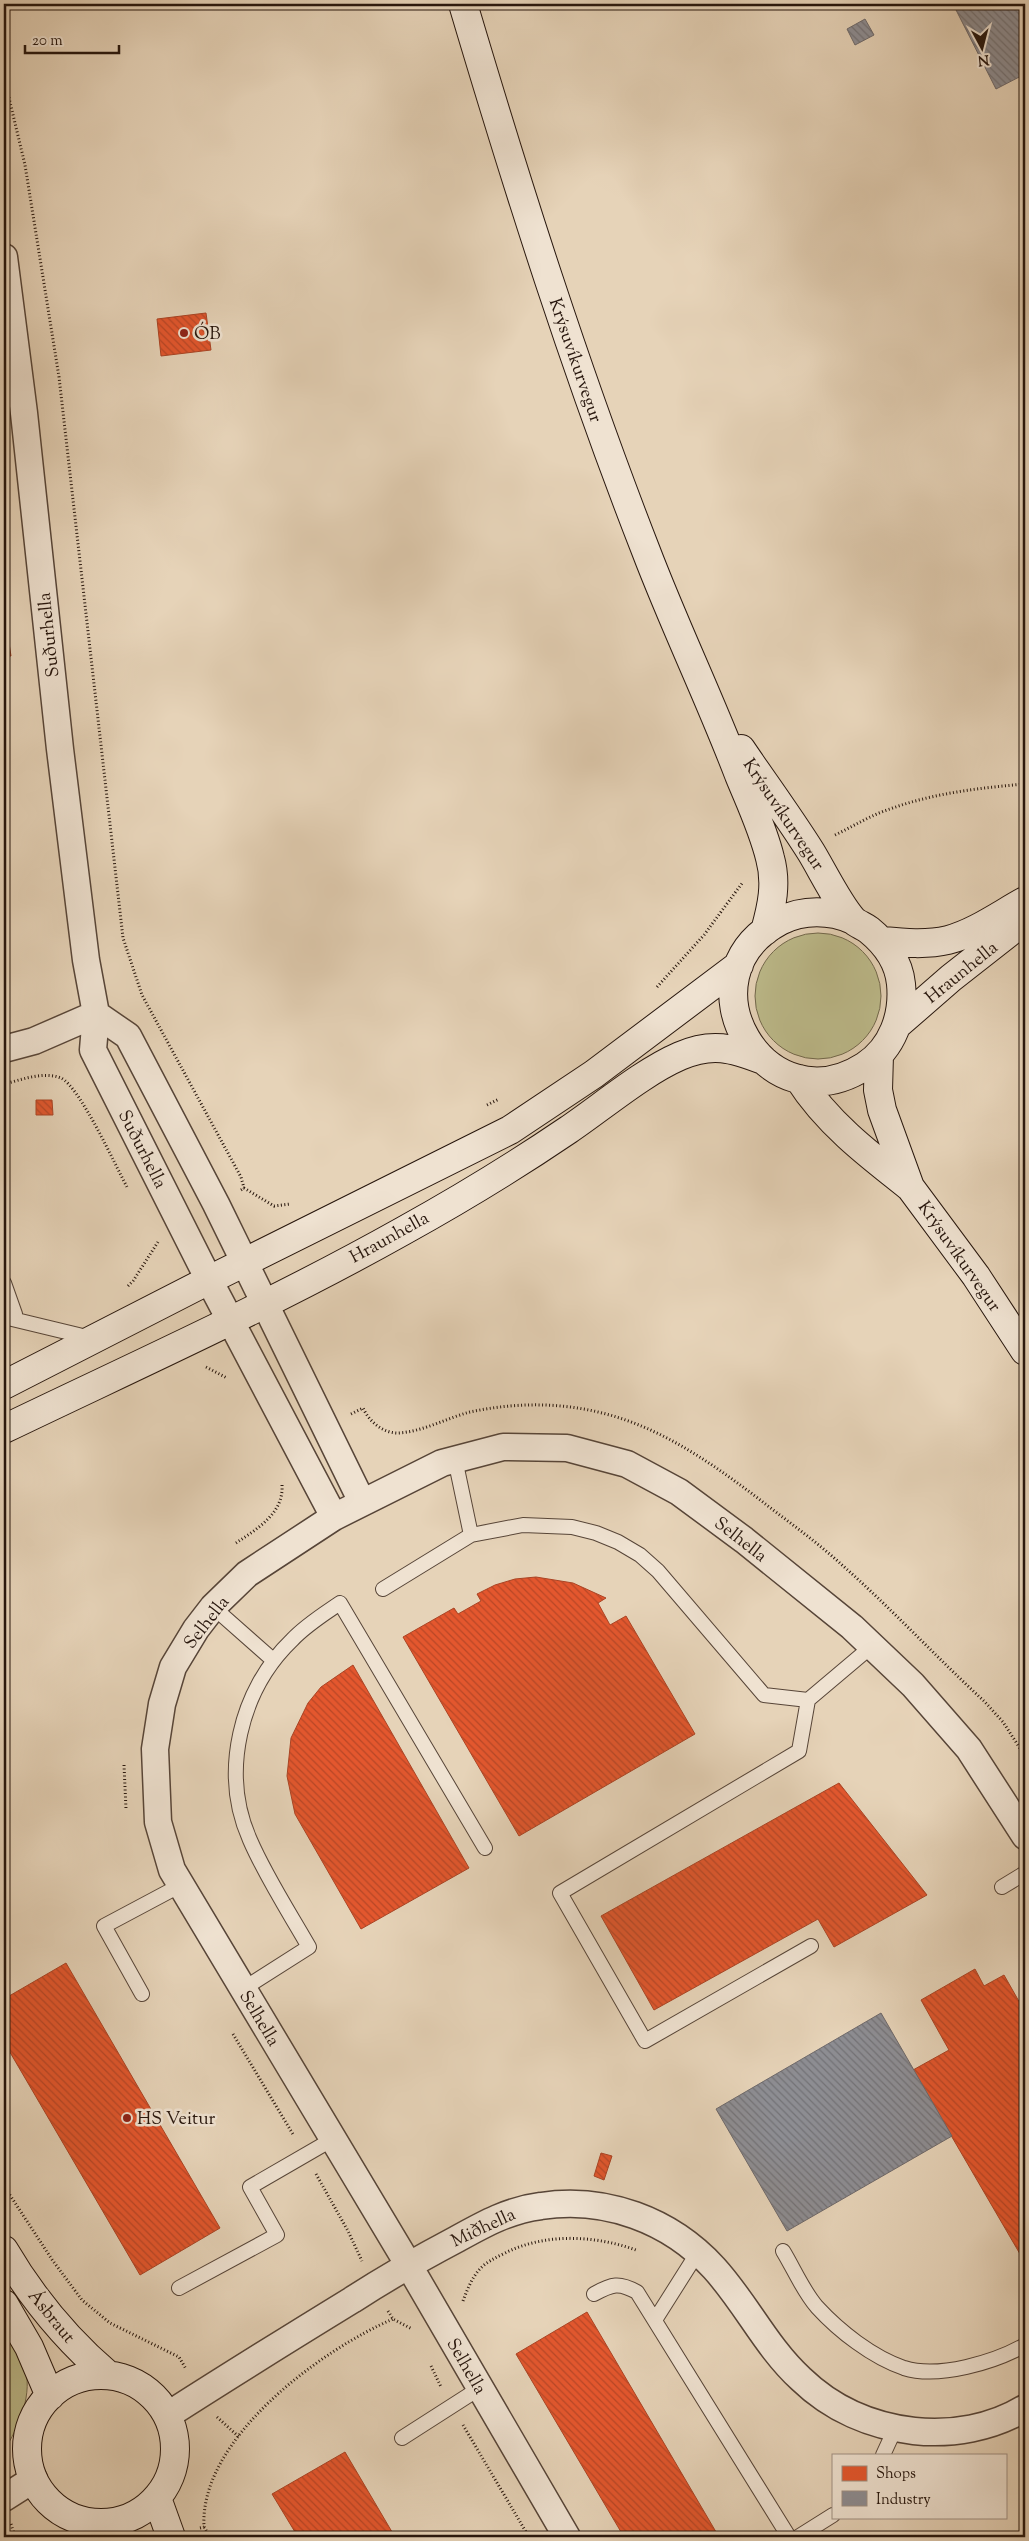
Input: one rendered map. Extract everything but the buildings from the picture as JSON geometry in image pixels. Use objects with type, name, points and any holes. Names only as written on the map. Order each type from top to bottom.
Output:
[{"type":"street","name":"Krýsuvíkurvegur","points":[[464,4],[511,165],[568,340],[676,628],[713,708],[763,837],[772,865],[772,903],[766,931]]},
{"type":"street","name":"Suðurhella","points":[[4,256],[25,423],[60,749],[86,960],[96,1014],[93,1050],[209,1280]]},
{"type":"street","name":"Krýsuvíkurvegur","points":[[713,708],[808,848],[854,920]]},
{"type":"street","name":"Hraunhella","points":[[882,941],[913,943],[949,940],[968,932],[1025,901]]},
{"type":"street","points":[[808,913],[832,914],[854,920],[882,941],[896,965],[900,980],[901,1010],[897,1025],[879,1055],[856,1072],[842,1077],[814,1081],[799,1079],[774,1068],[763,1060],[743,1036],[736,1015],[733,994],[739,965],[748,950],[766,931],[786,919],[808,913]]},
{"type":"street","name":"Hraunhella","points":[[897,1025],[951,978],[1025,920]]},
{"type":"street","points":[[4,1385],[209,1280],[510,1130],[594,1074],[739,965]]},
{"type":"street","points":[[4,1049],[34,1041],[96,1014],[128,1036],[216,1204],[362,1502]]},
{"type":"street","name":"Hraunhella","points":[[4,1429],[230,1321],[410,1227],[541,1148],[655,1070],[680,1056],[704,1048],[724,1047],[763,1060]]},
{"type":"street","name":"Krýsuvíkurvegur","points":[[879,1055],[878,1090],[882,1110],[910,1187]]},
{"type":"street","name":"Krýsuvíkurvegur","points":[[799,1079],[835,1124],[871,1157],[910,1187],[976,1276],[1025,1351]]},
{"type":"street","points":[[209,1280],[334,1517]]},
{"type":"street","name":"Selhella","points":[[567,2537],[408,2264],[172,1870],[158,1822],[155,1749],[162,1704],[173,1667],[196,1629],[213,1607],[247,1574],[334,1517],[362,1502],[442,1463],[455,1459],[503,1447],[567,1448],[627,1464],[678,1492],[715,1518],[852,1627],[914,1685],[969,1749],[1025,1836]]},
{"type":"street","name":"Miðhella","points":[[168,2415],[408,2264],[486,2222],[513,2212],[569,2203],[598,2205],[626,2211],[660,2226],[698,2252],[715,2269],[786,2364],[802,2381],[841,2409],[863,2419],[895,2428],[923,2432],[952,2432],[980,2427],[1008,2418],[1025,2408]]},
{"type":"street","name":"Ásbraut","points":[[4,2250],[33,2293],[81,2352],[108,2375]]},
{"type":"street","name":"Ásbraut","points":[[4,2304],[29,2347],[50,2396]]},
{"type":"street","points":[[108,2375],[132,2381],[152,2395],[168,2415],[175,2436],[175,2458],[169,2479],[157,2498],[140,2512],[105,2530],[60,2510],[49,2502],[34,2479],[27,2450],[28,2435],[33,2420],[50,2396],[67,2383],[87,2376],[108,2375]]},
{"type":"street","points":[[4,2498],[34,2479]]},
{"type":"street","points":[[157,2498],[171,2536]]},
{"type":"lane","points":[[4,1283],[12,1316],[94,1339]]},
{"type":"lane","points":[[455,1459],[471,1535]]},
{"type":"lane","points":[[384,1589],[471,1535],[514,1526],[572,1527],[596,1533],[618,1542],[640,1555],[658,1571],[764,1695],[808,1700]]},
{"type":"lane","points":[[242,1989],[309,1947],[250,1840],[241,1814],[237,1788],[236,1761],[240,1734],[247,1708],[258,1683],[273,1660],[292,1640],[340,1603],[485,1848]]},
{"type":"lane","points":[[213,1607],[273,1660]]},
{"type":"lane","points":[[811,1946],[645,2041],[560,1893],[799,1751],[808,1700],[872,1646]]},
{"type":"lane","points":[[1002,1887],[1025,1873]]},
{"type":"lane","points":[[142,1994],[104,1926],[181,1885]]},
{"type":"lane","points":[[179,2288],[277,2235],[250,2187],[333,2139]]},
{"type":"lane","points":[[783,2251],[816,2305],[839,2328],[872,2352],[905,2368],[940,2371],[980,2364],[1025,2345]]},
{"type":"lane","points":[[655,2320],[698,2252]]},
{"type":"lane","points":[[594,2294],[609,2286],[623,2284],[637,2292],[789,2537]]},
{"type":"lane","points":[[402,2438],[480,2388]]},
{"type":"lane","points":[[883,2454],[895,2428]]},
{"type":"lane","points":[[798,2537],[832,2516]]},
{"type":"path","points":[[4,76],[27,174],[59,377],[123,938],[142,995],[241,1177],[244,1188],[274,1206],[296,1203]]},
{"type":"path","points":[[808,848],[862,821],[923,798],[957,791],[1025,784]]},
{"type":"path","points":[[654,989],[704,935],[747,877],[772,865]]},
{"type":"path","points":[[4,1084],[47,1075],[62,1079],[76,1093],[130,1193]]},
{"type":"path","points":[[485,1106],[502,1097]]},
{"type":"path","points":[[216,1204],[244,1188]]},
{"type":"path","points":[[122,1290],[133,1281],[156,1243],[181,1224]]},
{"type":"path","points":[[152,1235],[156,1243]]},
{"type":"path","points":[[4,2186],[53,2261],[82,2300],[110,2323],[180,2357],[204,2406],[239,2437]]},
{"type":"path","points":[[210,2537],[204,2527],[203,2512],[207,2497],[223,2461],[239,2437],[269,2401],[300,2373],[346,2342],[393,2319]]},
{"type":"path","points":[[171,2536],[187,2529],[204,2527]]},
{"type":"shaded area","points":[[818,933],[842,938],[853,943],[863,951],[871,961],[876,972],[881,996],[876,1020],[871,1031],[863,1041],[853,1049],[842,1054],[818,1059],[794,1054],[783,1049],[773,1041],[765,1031],[760,1020],[755,996],[760,972],[765,961],[773,951],[783,943],[794,938]]},
{"type":"shaded area","points":[[4,2327],[22,2360],[27,2376],[27,2387],[20,2421],[4,2450]]},
{"type":"place","name":"ÓB","points":[[184,333]]},
{"type":"place","name":"HS Veitur","points":[[127,2118]]}]
